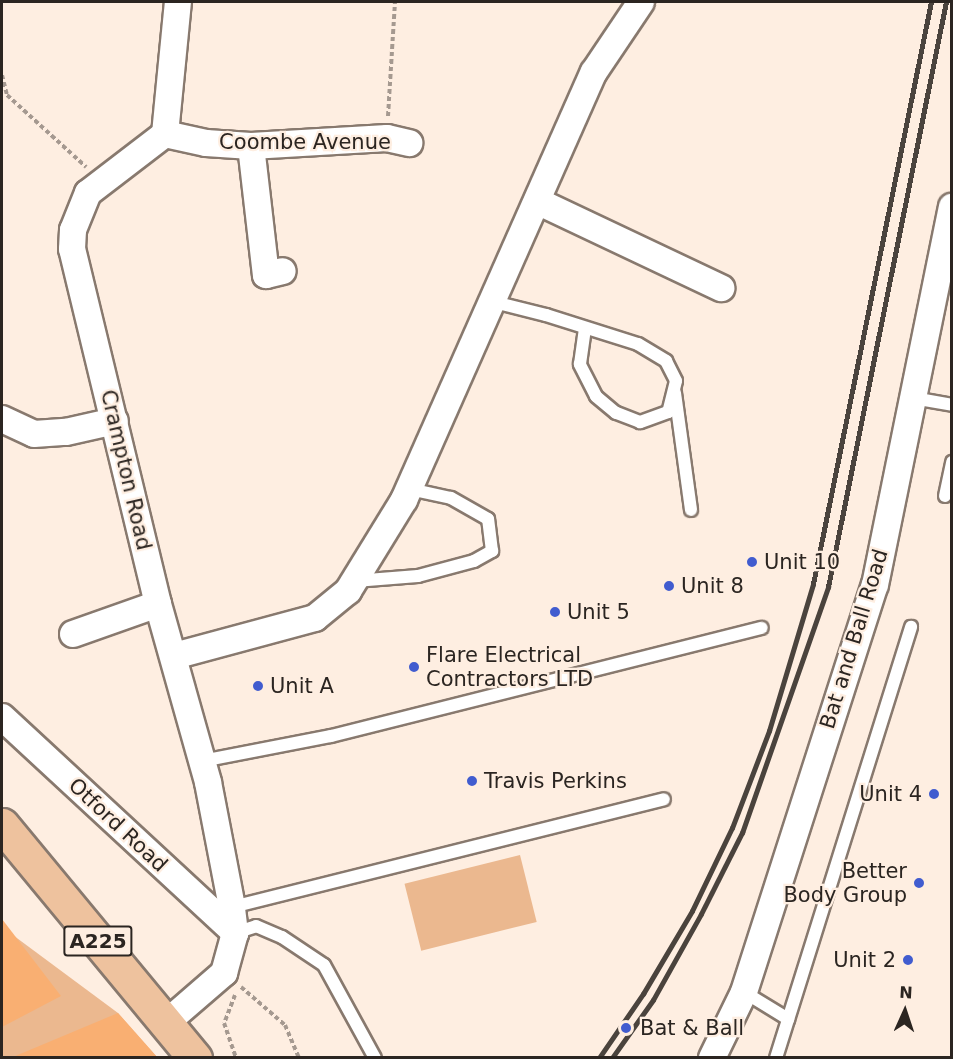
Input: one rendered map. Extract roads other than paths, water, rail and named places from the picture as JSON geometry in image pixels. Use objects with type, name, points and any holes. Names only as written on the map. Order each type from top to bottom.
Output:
[{"type":"main road","name":"A225","points":[[2,825],[195,1058]]},
{"type":"street","points":[[165,134],[178,2]]},
{"type":"street","points":[[174,656],[315,618],[334,605],[355,581],[410,489],[594,72],[641,2]]},
{"type":"street","name":"Coombe Avenue","points":[[165,134],[206,143],[251,146],[398,141]]},
{"type":"street","name":"Crampton Road","points":[[165,134],[88,193],[78,210],[72,249],[158,604],[202,761],[232,907],[235,933],[224,973],[166,1023]]},
{"type":"street","points":[[251,146],[266,275],[283,271]]},
{"type":"street","points":[[537,201],[721,288]]},
{"type":"street","name":"Bat and Ball Road","points":[[712,1058],[744,992],[875,585],[951,207]]},
{"type":"street","points":[[2,418],[34,434],[66,432],[115,421]]},
{"type":"street","points":[[73,634],[158,604]]},
{"type":"street","name":"Otford Road","points":[[2,717],[235,933]]},
{"type":"lane","points":[[494,302],[585,328],[638,344],[666,361],[676,381],[668,412],[640,422],[616,413],[596,396],[580,364],[585,328]]},
{"type":"lane","points":[[674,386],[691,510]]},
{"type":"lane","points":[[913,398],[951,405]]},
{"type":"lane","points":[[945,496],[951,462]]},
{"type":"lane","points":[[355,581],[418,576],[474,561],[492,551],[488,519],[451,498],[410,489]]},
{"type":"lane","points":[[776,1058],[910,627]]},
{"type":"lane","points":[[202,761],[331,736],[762,628]]},
{"type":"lane","points":[[232,907],[664,799]]},
{"type":"lane","points":[[235,933],[256,926],[282,937],[324,965],[375,1058]]},
{"type":"lane","points":[[744,992],[788,1019]]},
{"type":"railway","points":[[599,1058],[643,994],[692,911],[732,828],[769,731],[813,584],[931,2]]},
{"type":"railway","points":[[612,1058],[653,1000],[701,914],[742,833],[828,587],[946,2]]},
{"type":"place","name":"Unit 10","points":[[752,562]]},
{"type":"place","name":"Unit 8","points":[[669,586]]},
{"type":"place","name":"Unit 5","points":[[555,612]]},
{"type":"place","name":"Flare Electrical Contractors LTD","points":[[414,667]]},
{"type":"place","name":"Unit A","points":[[258,686]]},
{"type":"place","name":"Travis Perkins","points":[[472,781]]},
{"type":"place","name":"Unit 4","points":[[934,794]]},
{"type":"place","name":"Better Body Group","points":[[919,883]]},
{"type":"place","name":"Unit 2","points":[[908,960]]},
{"type":"place","name":"Bat & Ball","points":[[626,1028]]}]
